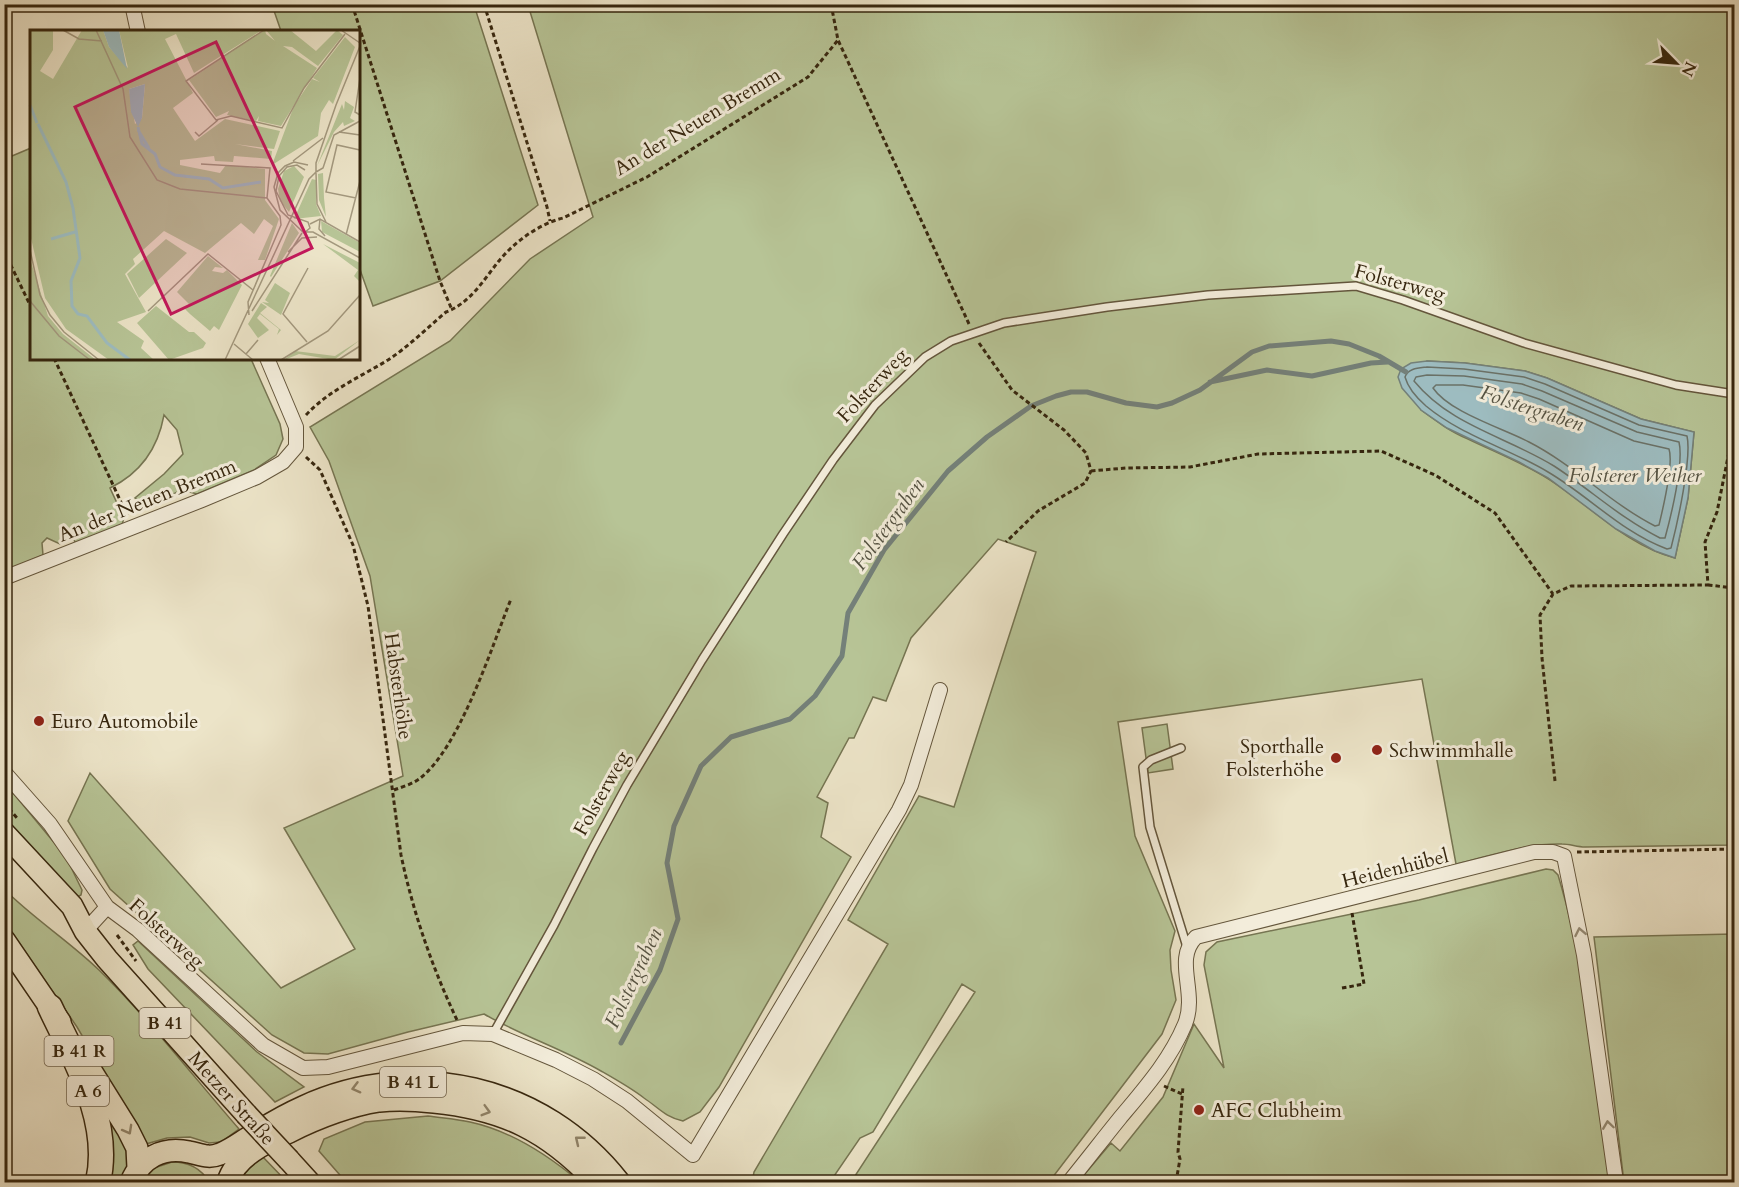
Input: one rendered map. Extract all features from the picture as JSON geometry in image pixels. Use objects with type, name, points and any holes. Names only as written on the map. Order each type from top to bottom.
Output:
[{"type":"highway","name":"A 6","points":[[50,1007],[83,1076],[98,1124],[101,1146],[101,1171],[98,1182]]},
{"type":"main road","name":"Metzer Straße","points":[[4,833],[72,906],[85,931],[107,959],[309,1182]]},
{"type":"main road","name":"Metzer Straße","points":[[4,851],[63,915],[85,931]]},
{"type":"main road","name":"B 41 R","points":[[4,940],[50,1007],[128,1130],[137,1148],[134,1175]]},
{"type":"main road","name":"B 41 L","points":[[193,1152],[209,1157],[221,1154],[294,1111],[337,1093],[398,1081],[432,1082],[463,1086],[495,1095],[545,1117],[589,1149],[619,1182]]},
{"type":"main road","name":"B 41 L","points":[[228,1182],[234,1167],[242,1159],[290,1131],[351,1107],[379,1101],[403,1100],[459,1104],[513,1120],[561,1148],[596,1182]]},
{"type":"main road","points":[[134,1175],[149,1157],[163,1151],[178,1149],[193,1152],[206,1160],[222,1182]]},
{"type":"street","points":[[132,4],[138,30]]},
{"type":"street","points":[[268,360],[296,427],[296,447]]},
{"type":"street","name":"An der Neuen Bremm","points":[[4,578],[257,477],[283,462],[296,447]]},
{"type":"street","name":"Folsterweg","points":[[107,907],[138,930],[263,1045],[303,1068],[328,1067],[463,1033],[493,1034],[556,1060],[593,1079],[627,1101],[693,1155],[899,810],[911,785],[940,690]]},
{"type":"street","points":[[4,772],[50,824],[107,907],[85,931]]},
{"type":"street","name":"Heidenhübel","points":[[1188,947],[1196,937],[1534,852],[1553,852],[1564,856],[1584,955],[1616,1182]]},
{"type":"street","points":[[1069,1182],[1151,1080],[1174,1047],[1189,1014],[1190,1000],[1185,953],[1188,947]]},
{"type":"lane","name":"Folsterweg","points":[[493,1034],[644,756],[744,595],[832,460],[875,405],[898,381],[925,357],[951,340],[1004,323],[1107,307],[1208,295],[1356,286],[1403,300],[1524,344],[1676,385],[1734,394]]},
{"type":"lane","points":[[1181,748],[1151,760],[1143,767],[1150,827],[1188,947]]},
{"type":"path","points":[[352,4],[440,282],[452,310]]},
{"type":"path","points":[[296,427],[313,408],[352,381],[390,359],[446,312],[478,290],[515,244],[550,221],[484,4]]},
{"type":"path","points":[[831,4],[838,40],[972,332],[1012,390],[1064,430],[1086,453],[1091,471],[1085,483],[1038,511],[1006,542]]},
{"type":"path","name":"An der Neuen Bremm","points":[[550,221],[562,218],[647,177],[808,77],[838,40]]},
{"type":"path","points":[[4,251],[30,305]]},
{"type":"path","points":[[55,360],[132,527]]},
{"type":"path","points":[[1708,585],[1705,542],[1717,512],[1734,427]]},
{"type":"path","name":"Habsterhöhe","points":[[296,447],[320,470],[353,545],[368,606],[394,790],[400,855],[409,895],[421,933],[463,1033]]},
{"type":"path","points":[[1091,471],[1190,466],[1258,454],[1381,451],[1435,475],[1495,513],[1553,594]]},
{"type":"path","points":[[1555,781],[1542,658],[1540,615],[1553,594],[1571,586],[1708,585],[1734,588]]},
{"type":"path","points":[[394,790],[418,781],[433,767],[461,723],[511,599]]},
{"type":"path","points":[[1583,852],[1734,849]]},
{"type":"path","points":[[1342,988],[1364,984],[1350,899]]},
{"type":"path","points":[[1151,1080],[1182,1094]]},
{"type":"path","points":[[1176,1182],[1180,1159],[1178,1152],[1183,1086]]},
{"type":"green space","points":[[272,5],[474,5],[538,205],[440,281],[373,306],[360,270],[360,30],[281,30]]},
{"type":"green space","points":[[528,5],[1734,5],[1734,845],[1585,847],[1549,844],[1456,864],[1422,679],[1118,722],[1135,836],[1175,931],[1170,950],[1176,1000],[1162,1034],[1049,1182],[851,1182],[975,992],[962,984],[873,1132],[860,1138],[830,1182],[752,1182],[754,1172],[888,944],[848,920],[919,796],[954,807],[1036,552],[998,539],[911,638],[886,701],[873,697],[854,738],[849,738],[817,797],[828,803],[821,837],[851,857],[719,1087],[700,1112],[683,1121],[671,1117],[601,1071],[484,1014],[328,1054],[304,1053],[272,1035],[110,889],[68,821],[90,773],[281,988],[355,949],[284,828],[403,776],[370,576],[329,461],[310,427],[450,341],[530,259],[593,217]],"holes":[[[1427,361],[1465,363],[1525,371],[1547,378],[1641,419],[1694,432],[1688,498],[1675,558],[1640,544],[1547,478],[1456,433],[1421,410]]]},
{"type":"green space","points":[[4,140],[12,156],[30,148],[30,360],[251,360],[280,424],[283,439],[276,455],[254,470],[197,494],[182,490],[147,506],[135,498],[164,474],[183,454],[177,430],[164,415],[157,438],[146,458],[131,475],[110,488],[124,518],[121,528],[76,544],[73,538],[60,544],[47,538],[42,543],[43,555],[5,571]]},
{"type":"green space","points":[[1167,724],[1173,769],[1148,773],[1142,728]]},
{"type":"green space","points":[[4,782],[66,857],[82,890],[81,895],[75,898],[5,826]]},
{"type":"green space","points":[[1546,869],[1553,870],[1558,875],[1577,950],[1590,1027],[1610,1182],[1078,1182],[1111,1143],[1120,1151],[1163,1097],[1194,1024],[1224,1068],[1204,965],[1206,952],[1217,942],[1419,900]]},
{"type":"green space","points":[[4,889],[99,970],[153,1028],[239,1129],[221,1142],[209,1143],[190,1137],[167,1138],[146,1144],[77,1027],[5,922]]},
{"type":"green space","points":[[1734,934],[1734,1182],[1624,1182],[1594,937]]},
{"type":"green space","points":[[138,941],[257,1052],[304,1087],[275,1102],[148,969],[133,945]]},
{"type":"green space","points":[[105,1105],[127,1141],[130,1162],[123,1182],[108,1182]]},
{"type":"green space","points":[[428,1116],[470,1122],[500,1131],[529,1145],[580,1182],[346,1182],[319,1151],[324,1139],[365,1122]]},
{"type":"green space","points":[[262,1156],[287,1182],[237,1182],[239,1177]]},
{"type":"green space","points":[[172,1162],[194,1167],[209,1182],[142,1182],[154,1168]]},
{"type":"water","name":"Folsterer Weiher","points":[[1427,361],[1465,363],[1525,371],[1547,378],[1641,419],[1694,432],[1688,498],[1675,558],[1655,551],[1616,529],[1548,478],[1447,428],[1421,410],[1402,388],[1398,377],[1401,369],[1411,363]]},
{"type":"waterway","name":"Folstergraben","points":[[621,1043],[660,970],[678,919],[667,863],[674,826],[701,766],[731,737],[790,719],[815,696],[842,656],[848,613],[884,550],[948,471],[987,437],[1031,406],[1071,392],[1087,392],[1126,403],[1157,407],[1172,403],[1200,390],[1252,352],[1269,346],[1331,341],[1349,344],[1379,356],[1406,372]]},
{"type":"waterway","name":"Folstergraben","points":[[1210,382],[1267,370],[1312,376],[1371,363],[1388,362]]},
{"type":"place","name":"Euro Automobile","points":[[39,721]]},
{"type":"place","name":"Schwimmhalle","points":[[1377,750]]},
{"type":"place","name":"Sporthalle Folsterhöhe","points":[[1336,758]]},
{"type":"place","name":"AFC Clubheim","points":[[1199,1110]]}]
